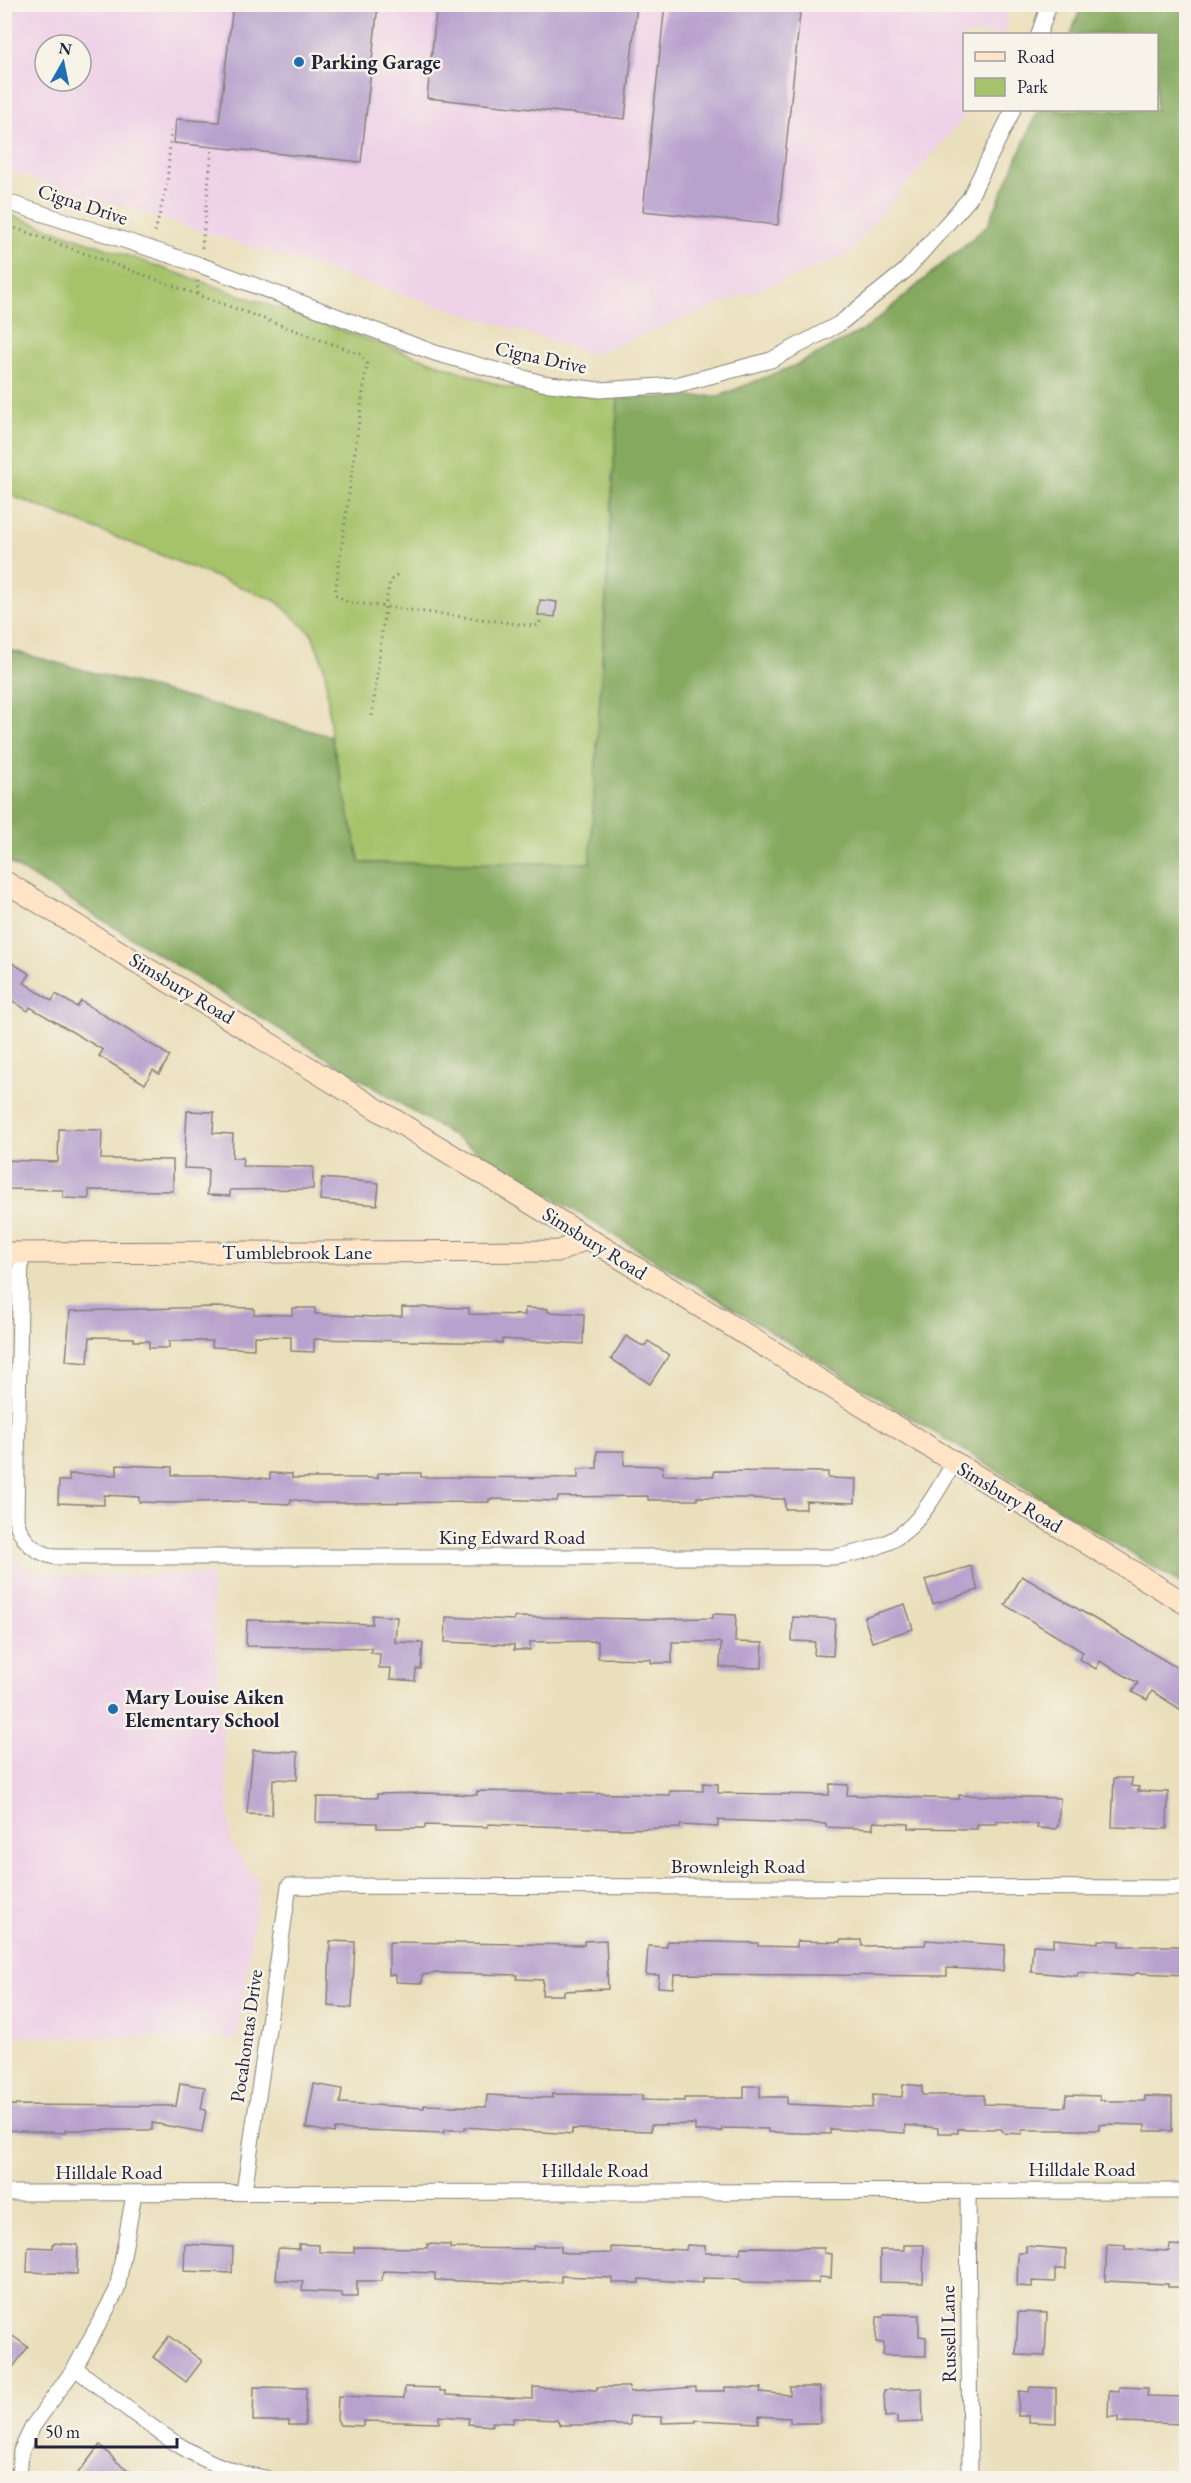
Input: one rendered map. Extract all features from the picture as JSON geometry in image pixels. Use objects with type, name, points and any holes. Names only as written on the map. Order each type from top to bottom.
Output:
[{"type":"main road","name":"Simsbury Road","points":[[4,881],[1186,1604]]},
{"type":"main road","name":"Tumblebrook Lane","points":[[13,1253],[560,1251],[587,1238]]},
{"type":"street","points":[[1039,33],[1049,4]]},
{"type":"street","name":"Cigna Drive","points":[[4,201],[152,249],[435,353],[542,383],[600,390],[676,385],[771,360],[839,324],[904,271],[969,199],[1013,111]]},
{"type":"street","name":"King Edward Road","points":[[13,1253],[16,1519],[19,1530],[31,1547],[42,1554],[68,1559],[834,1557],[884,1546],[904,1533],[921,1517],[954,1463]]},
{"type":"street","name":"Brownleigh Road","points":[[289,1886],[1186,1888]]},
{"type":"street","name":"Pocahontas Drive","points":[[244,2192],[289,1886]]},
{"type":"street","name":"Russell Lane","points":[[968,2190],[970,2478]]},
{"type":"street","name":"Hilldale Road","points":[[4,2193],[1186,2191]]},
{"type":"street","points":[[19,2478],[21,2451],[33,2426],[75,2368],[117,2290],[134,2194]]},
{"type":"street","points":[[75,2368],[191,2453],[225,2468],[266,2478]]},
{"type":"path","points":[[146,275],[167,184],[171,131]]},
{"type":"path","points":[[197,294],[212,148]]},
{"type":"path","points":[[4,224],[352,349],[366,359],[335,594],[347,602],[534,626],[539,625],[541,619]]},
{"type":"path","points":[[372,716],[385,607],[390,581],[399,573]]},
{"type":"shaded area","points":[[4,5],[1010,5],[1005,33],[963,33],[963,111],[969,111],[847,255],[593,354],[5,170]]},
{"type":"shaded area","name":"Mary Louise Aiken Elementary School","points":[[5,1548],[22,1565],[45,1573],[68,1576],[211,1574],[231,1843],[259,1884],[238,2039],[5,2037]]},
{"type":"green space","points":[[1082,4],[1186,5],[1186,1587],[5,860],[5,649],[331,736],[360,863],[590,863],[618,398],[719,396],[798,364],[867,328],[988,225],[1038,111],[1158,111],[1158,33],[1071,33]]},
{"type":"green space","points":[[5,213],[507,388],[618,398],[590,863],[360,863],[331,736],[325,670],[312,634],[276,601],[5,493]]},
{"type":"building","name":"Parking Garage","points":[[233,4],[378,4],[361,162],[174,143],[176,119],[219,122]]},
{"type":"building","points":[[437,4],[637,4],[625,119],[427,98]]},
{"type":"building","points":[[665,4],[801,4],[778,225],[643,211]]},
{"type":"building","points":[[540,600],[557,602],[555,617],[538,615]]},
{"type":"building","points":[[4,958],[30,974],[24,983],[52,1001],[56,994],[77,1007],[81,1001],[170,1056],[159,1074],[153,1070],[145,1084],[99,1056],[103,1050],[30,1007],[28,1011],[4,995]]},
{"type":"building","points":[[187,1111],[214,1112],[213,1133],[233,1134],[232,1158],[243,1158],[242,1166],[313,1167],[313,1189],[230,1190],[230,1196],[207,1195],[208,1169],[184,1168]]},
{"type":"building","points":[[59,1129],[102,1130],[101,1159],[173,1160],[173,1191],[89,1190],[89,1199],[63,1198],[63,1190],[4,1189],[4,1160],[58,1162]]},
{"type":"building","points":[[322,1178],[379,1183],[377,1205],[320,1200]]},
{"type":"building","points":[[402,1307],[469,1308],[469,1314],[525,1315],[525,1308],[548,1309],[548,1312],[584,1314],[583,1344],[502,1339],[502,1343],[314,1339],[314,1352],[291,1351],[291,1337],[254,1336],[254,1349],[212,1347],[212,1341],[169,1341],[169,1348],[149,1348],[149,1341],[134,1341],[134,1338],[90,1337],[88,1363],[66,1361],[70,1311],[254,1308],[254,1314],[292,1315],[292,1308],[315,1308],[315,1314],[374,1317],[402,1316]]},
{"type":"building","points":[[626,1336],[644,1347],[648,1341],[669,1355],[650,1384],[611,1359]]},
{"type":"building","points":[[597,1451],[624,1451],[624,1465],[663,1466],[662,1475],[714,1476],[714,1471],[828,1472],[828,1478],[856,1479],[855,1503],[806,1501],[806,1509],[785,1509],[785,1499],[697,1497],[697,1500],[648,1500],[648,1496],[558,1497],[557,1501],[489,1499],[489,1502],[314,1503],[291,1499],[290,1504],[226,1501],[171,1503],[139,1502],[139,1497],[104,1495],[104,1505],[58,1503],[59,1481],[69,1481],[69,1474],[117,1475],[117,1465],[172,1467],[172,1475],[226,1475],[270,1479],[270,1473],[292,1474],[292,1478],[378,1478],[378,1473],[421,1473],[421,1477],[578,1478],[578,1469],[597,1468]]},
{"type":"building","points":[[971,1566],[978,1590],[933,1604],[925,1580]]},
{"type":"building","points":[[1022,1576],[1186,1673],[1186,1713],[1152,1691],[1147,1700],[1132,1692],[1138,1683],[1100,1661],[1096,1669],[1079,1659],[1083,1652],[1005,1605]]},
{"type":"building","points":[[905,1604],[913,1629],[872,1642],[864,1617]]},
{"type":"building","points":[[713,1614],[736,1615],[735,1642],[763,1643],[762,1668],[720,1667],[721,1644],[718,1642],[672,1642],[672,1663],[651,1663],[651,1659],[598,1658],[598,1641],[530,1642],[530,1650],[514,1650],[514,1645],[445,1642],[446,1617],[514,1620],[514,1617],[651,1619],[713,1618]]},
{"type":"building","points":[[372,1615],[397,1617],[395,1642],[423,1643],[421,1669],[416,1669],[415,1681],[390,1679],[391,1668],[379,1668],[380,1654],[371,1653],[371,1648],[246,1646],[247,1620],[372,1624]]},
{"type":"building","points":[[793,1617],[835,1619],[833,1656],[814,1655],[815,1642],[792,1641]]},
{"type":"building","points":[[253,1750],[298,1752],[297,1780],[273,1779],[272,1815],[247,1814]]},
{"type":"building","points":[[1114,1778],[1132,1778],[1131,1786],[1139,1787],[1138,1791],[1168,1792],[1167,1829],[1112,1827]]},
{"type":"building","points":[[703,1783],[718,1784],[718,1793],[829,1795],[830,1784],[848,1785],[847,1795],[959,1799],[959,1795],[1060,1798],[1058,1826],[1055,1829],[1037,1828],[1038,1824],[997,1821],[997,1824],[977,1824],[977,1829],[909,1828],[909,1824],[873,1822],[873,1829],[826,1827],[826,1824],[718,1820],[718,1827],[680,1825],[680,1828],[616,1829],[488,1824],[488,1827],[425,1825],[425,1828],[377,1828],[377,1823],[316,1822],[317,1797],[377,1798],[377,1794],[425,1793],[477,1795],[477,1791],[670,1795],[670,1791],[703,1791]]},
{"type":"building","points":[[1053,1939],[1098,1943],[1098,1940],[1120,1941],[1119,1946],[1186,1946],[1186,1975],[1137,1973],[1131,1976],[1078,1972],[1077,1976],[1031,1972],[1033,1945],[1053,1946]]},
{"type":"building","points":[[606,1940],[608,1989],[564,1991],[564,1995],[542,1995],[543,1980],[517,1979],[518,1975],[436,1973],[422,1975],[422,1983],[396,1982],[396,1975],[389,1975],[389,1942],[584,1945],[584,1941]]},
{"type":"building","points":[[840,1940],[861,1940],[862,1946],[925,1945],[926,1940],[1005,1945],[1003,1971],[947,1968],[947,1976],[674,1974],[673,1988],[658,1987],[659,1975],[646,1975],[648,1946],[667,1947],[667,1941],[758,1943],[758,1946],[797,1947],[797,1941],[840,1942]]},
{"type":"building","points":[[330,1941],[355,1942],[352,2008],[328,2006]]},
{"type":"building","points":[[180,2083],[205,2087],[201,2109],[206,2110],[202,2132],[152,2123],[152,2130],[65,2130],[65,2133],[4,2130],[4,2105],[176,2106]]},
{"type":"building","points":[[314,2084],[342,2089],[340,2103],[424,2108],[424,2105],[486,2107],[487,2095],[552,2098],[552,2094],[642,2095],[642,2100],[684,2101],[684,2098],[744,2098],[744,2086],[760,2086],[760,2097],[787,2097],[787,2104],[872,2108],[873,2095],[902,2097],[903,2084],[922,2086],[922,2095],[984,2095],[984,2104],[1065,2107],[1066,2095],[1100,2096],[1100,2100],[1107,2101],[1145,2101],[1145,2096],[1172,2097],[1172,2131],[1145,2131],[1145,2125],[1106,2124],[1099,2125],[1099,2130],[1022,2130],[1022,2134],[1004,2133],[1001,2129],[958,2129],[958,2133],[938,2133],[938,2128],[905,2125],[905,2133],[830,2129],[830,2134],[768,2132],[768,2129],[722,2128],[722,2131],[695,2131],[695,2124],[651,2125],[651,2131],[572,2129],[572,2134],[465,2127],[465,2130],[444,2130],[444,2133],[335,2129],[334,2133],[306,2128]]},
{"type":"building","points":[[53,2243],[78,2245],[77,2274],[27,2272],[28,2247],[53,2248]]},
{"type":"building","points":[[185,2244],[233,2247],[232,2273],[184,2271]]},
{"type":"building","points":[[299,2244],[319,2245],[319,2252],[354,2253],[354,2247],[427,2248],[427,2244],[450,2245],[450,2248],[533,2249],[533,2246],[561,2246],[561,2252],[575,2254],[611,2253],[611,2247],[686,2250],[687,2245],[705,2246],[705,2253],[740,2253],[741,2247],[824,2248],[824,2253],[832,2254],[831,2278],[819,2277],[819,2283],[744,2282],[739,2279],[703,2278],[703,2283],[639,2279],[639,2283],[612,2283],[612,2278],[561,2276],[561,2282],[510,2283],[435,2280],[435,2273],[383,2271],[382,2281],[357,2281],[357,2297],[342,2297],[342,2293],[302,2291],[303,2282],[276,2280],[278,2248],[299,2249]]},
{"type":"building","points":[[1107,2244],[1125,2245],[1125,2249],[1169,2251],[1170,2245],[1186,2246],[1186,2272],[1183,2272],[1182,2287],[1168,2287],[1168,2284],[1105,2281]]},
{"type":"building","points":[[904,2245],[924,2245],[923,2283],[880,2282],[880,2250],[904,2250]]},
{"type":"building","points":[[1026,2246],[1066,2249],[1066,2269],[1055,2269],[1055,2282],[1032,2281],[1032,2287],[1017,2286],[1018,2253],[1026,2253]]},
{"type":"building","points":[[1018,2312],[1047,2313],[1045,2356],[1016,2355]]},
{"type":"building","points":[[884,2314],[919,2315],[919,2336],[926,2337],[926,2356],[883,2355],[884,2343],[876,2342],[877,2317],[883,2317]]},
{"type":"building","points":[[4,2330],[28,2347],[14,2366],[4,2359]]},
{"type":"building","points":[[169,2336],[202,2361],[186,2382],[153,2357]]},
{"type":"building","points":[[254,2387],[306,2388],[305,2425],[289,2425],[289,2421],[253,2421]]},
{"type":"building","points":[[405,2387],[440,2388],[440,2391],[446,2391],[446,2395],[533,2399],[533,2387],[597,2390],[597,2387],[629,2387],[630,2392],[696,2387],[696,2391],[725,2391],[725,2387],[761,2388],[760,2392],[790,2395],[790,2387],[820,2387],[820,2423],[790,2423],[790,2418],[759,2416],[759,2423],[696,2420],[696,2422],[662,2423],[662,2417],[630,2416],[630,2425],[560,2425],[557,2420],[513,2418],[513,2423],[492,2422],[492,2426],[468,2424],[469,2418],[439,2416],[439,2423],[364,2421],[364,2426],[340,2425],[337,2419],[338,2396],[404,2398]]},
{"type":"building","points":[[1030,2387],[1056,2388],[1056,2423],[1029,2422],[1029,2416],[1018,2416],[1019,2391],[1029,2392]]},
{"type":"building","points":[[1119,2387],[1148,2388],[1147,2396],[1186,2397],[1186,2424],[1118,2422],[1118,2417],[1108,2417],[1109,2391],[1119,2392]]},
{"type":"building","points":[[922,2388],[923,2422],[897,2423],[897,2416],[885,2417],[884,2390]]},
{"type":"building","points":[[100,2445],[116,2461],[139,2478],[74,2478]]},
{"type":"place","name":"Parking Garage","points":[[299,62]]},
{"type":"place","name":"Mary Louise Aiken Elementary School","points":[[113,1709]]}]
